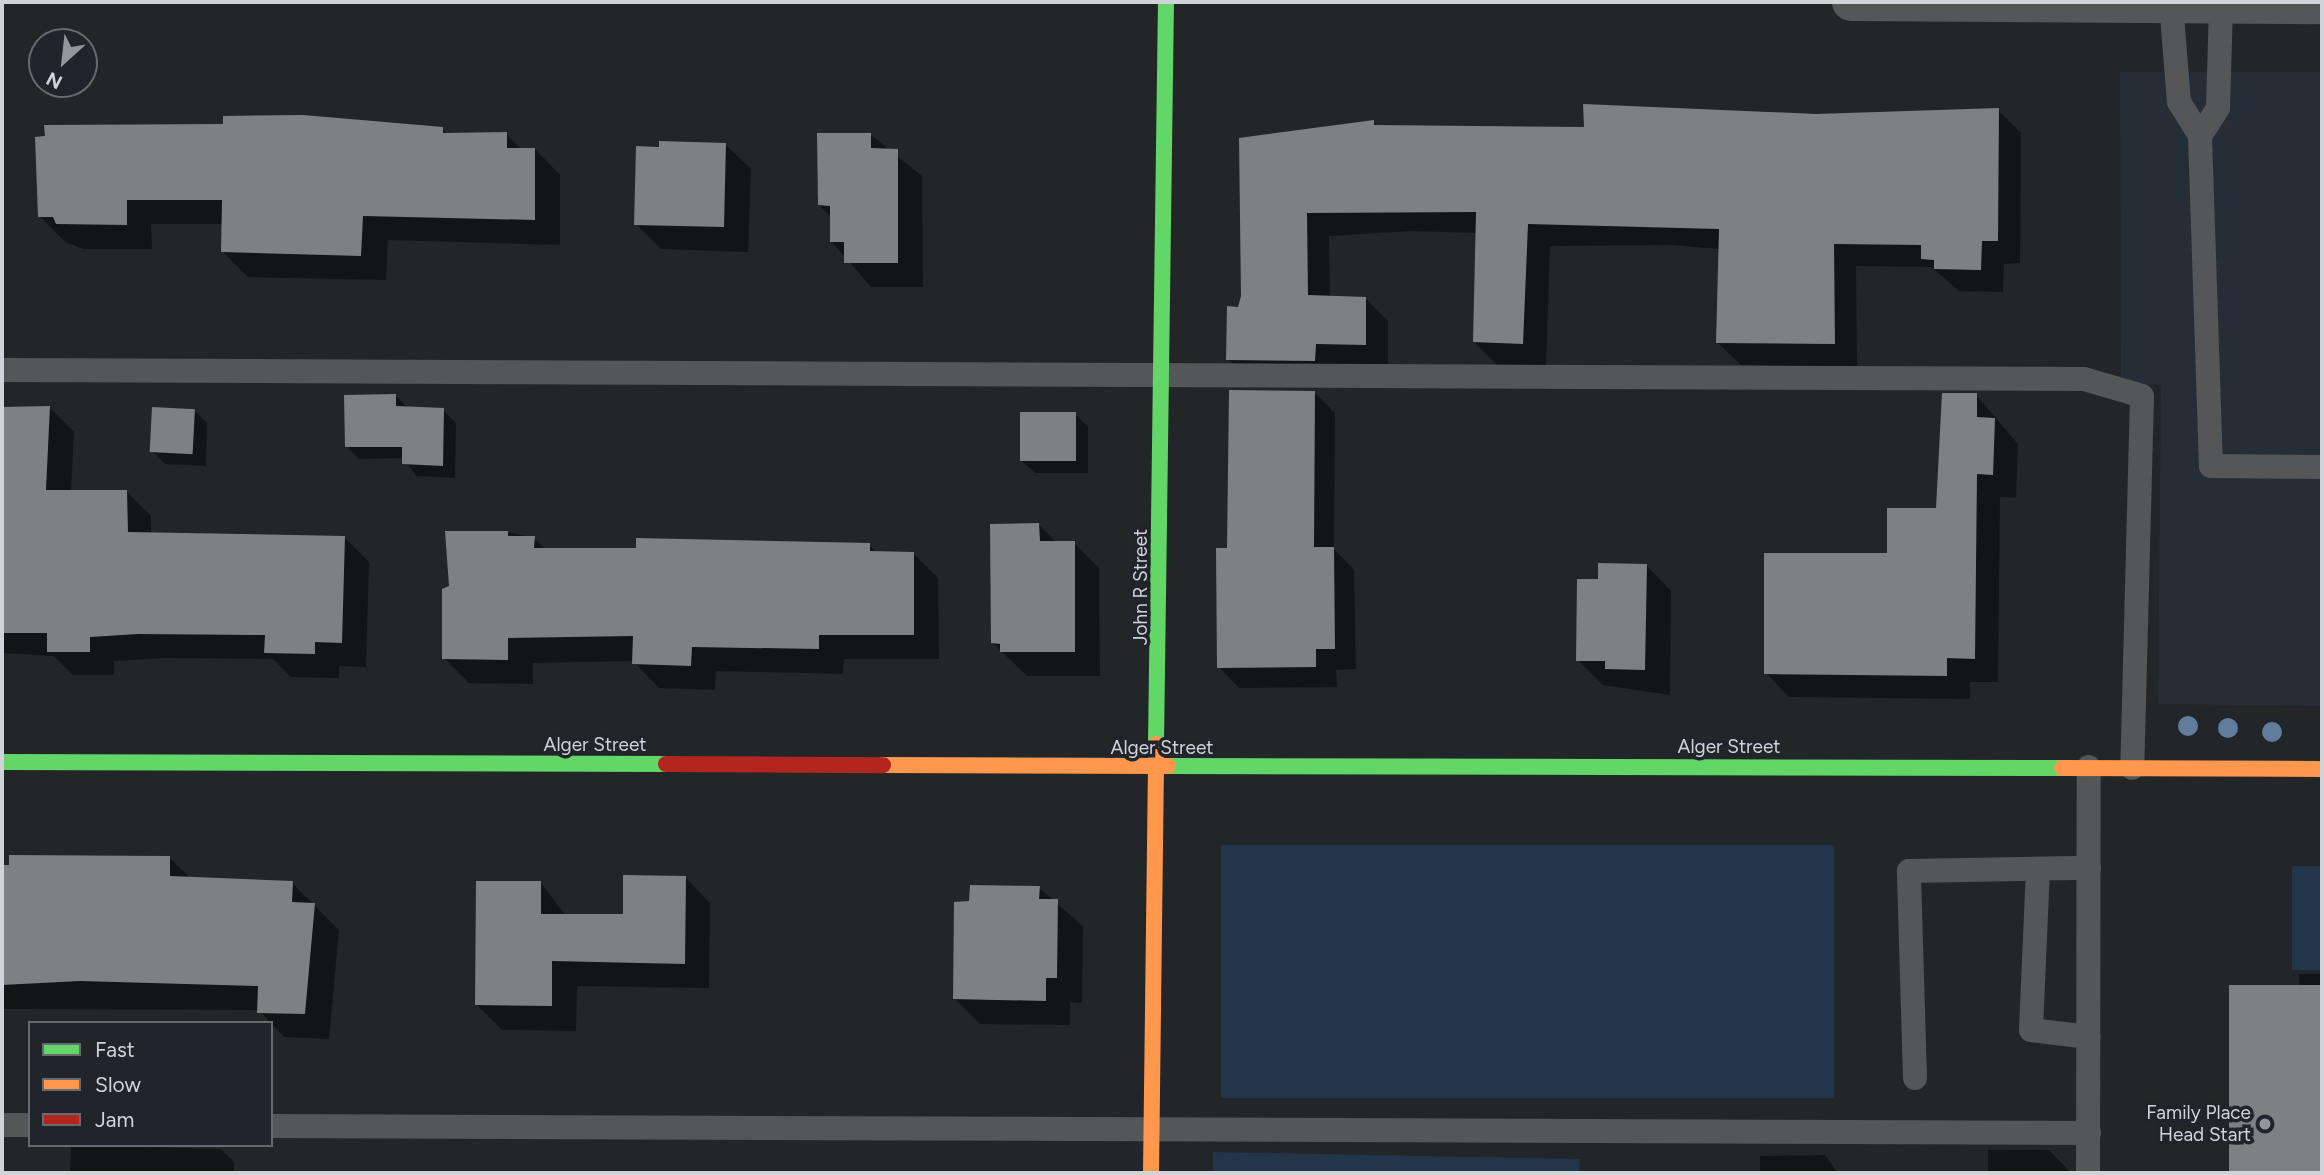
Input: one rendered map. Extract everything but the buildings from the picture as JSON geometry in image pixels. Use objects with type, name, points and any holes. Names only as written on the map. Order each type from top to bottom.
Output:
[{"type":"street","name":"John R Street","points":[[1151,1173],[1161,769],[1166,2]]},
{"type":"street","points":[[1851,2],[2322,5]]},
{"type":"street","name":"Alger Street","points":[[2,762],[1161,769],[2322,769]]},
{"type":"lane","points":[[2171,4],[2179,102],[2200,136],[2211,466],[2322,467]]},
{"type":"lane","points":[[2200,136],[2218,108],[2221,4]]},
{"type":"lane","points":[[2,370],[2084,379],[2142,396],[2132,768]]},
{"type":"lane","points":[[2088,1173],[2089,767]]},
{"type":"lane","points":[[1915,1078],[1909,871],[2089,868]]},
{"type":"lane","points":[[2038,869],[2032,1030],[2089,1037]]},
{"type":"lane","points":[[2,1125],[28,1125]]},
{"type":"lane","points":[[273,1126],[2089,1133]]},
{"type":"shaded area","points":[[2120,72],[2322,72],[2322,706],[2158,704],[2161,385],[2121,384]]},
{"type":"shaded area","points":[[1221,845],[1834,845],[1834,1098],[1221,1098]]},
{"type":"shaded area","points":[[2292,866],[2322,866],[2322,970],[2292,970]]},
{"type":"shaded area","points":[[1213,1152],[1580,1159],[1579,1173],[1213,1173]]},
{"type":"traffic: fast","points":[[1156,744],[1166,2]]},
{"type":"traffic: fast","points":[[2,762],[666,764]]},
{"type":"traffic: fast","points":[[1168,766],[2062,768]]},
{"type":"traffic: slow","points":[[1151,1173],[1156,744]]},
{"type":"traffic: slow","points":[[883,765],[1168,766]]},
{"type":"traffic: slow","points":[[2062,768],[2322,769]]},
{"type":"traffic: jam","points":[[666,764],[883,765]]},
{"type":"place","name":"Family Place Head Start","points":[[2265,1124]]}]
